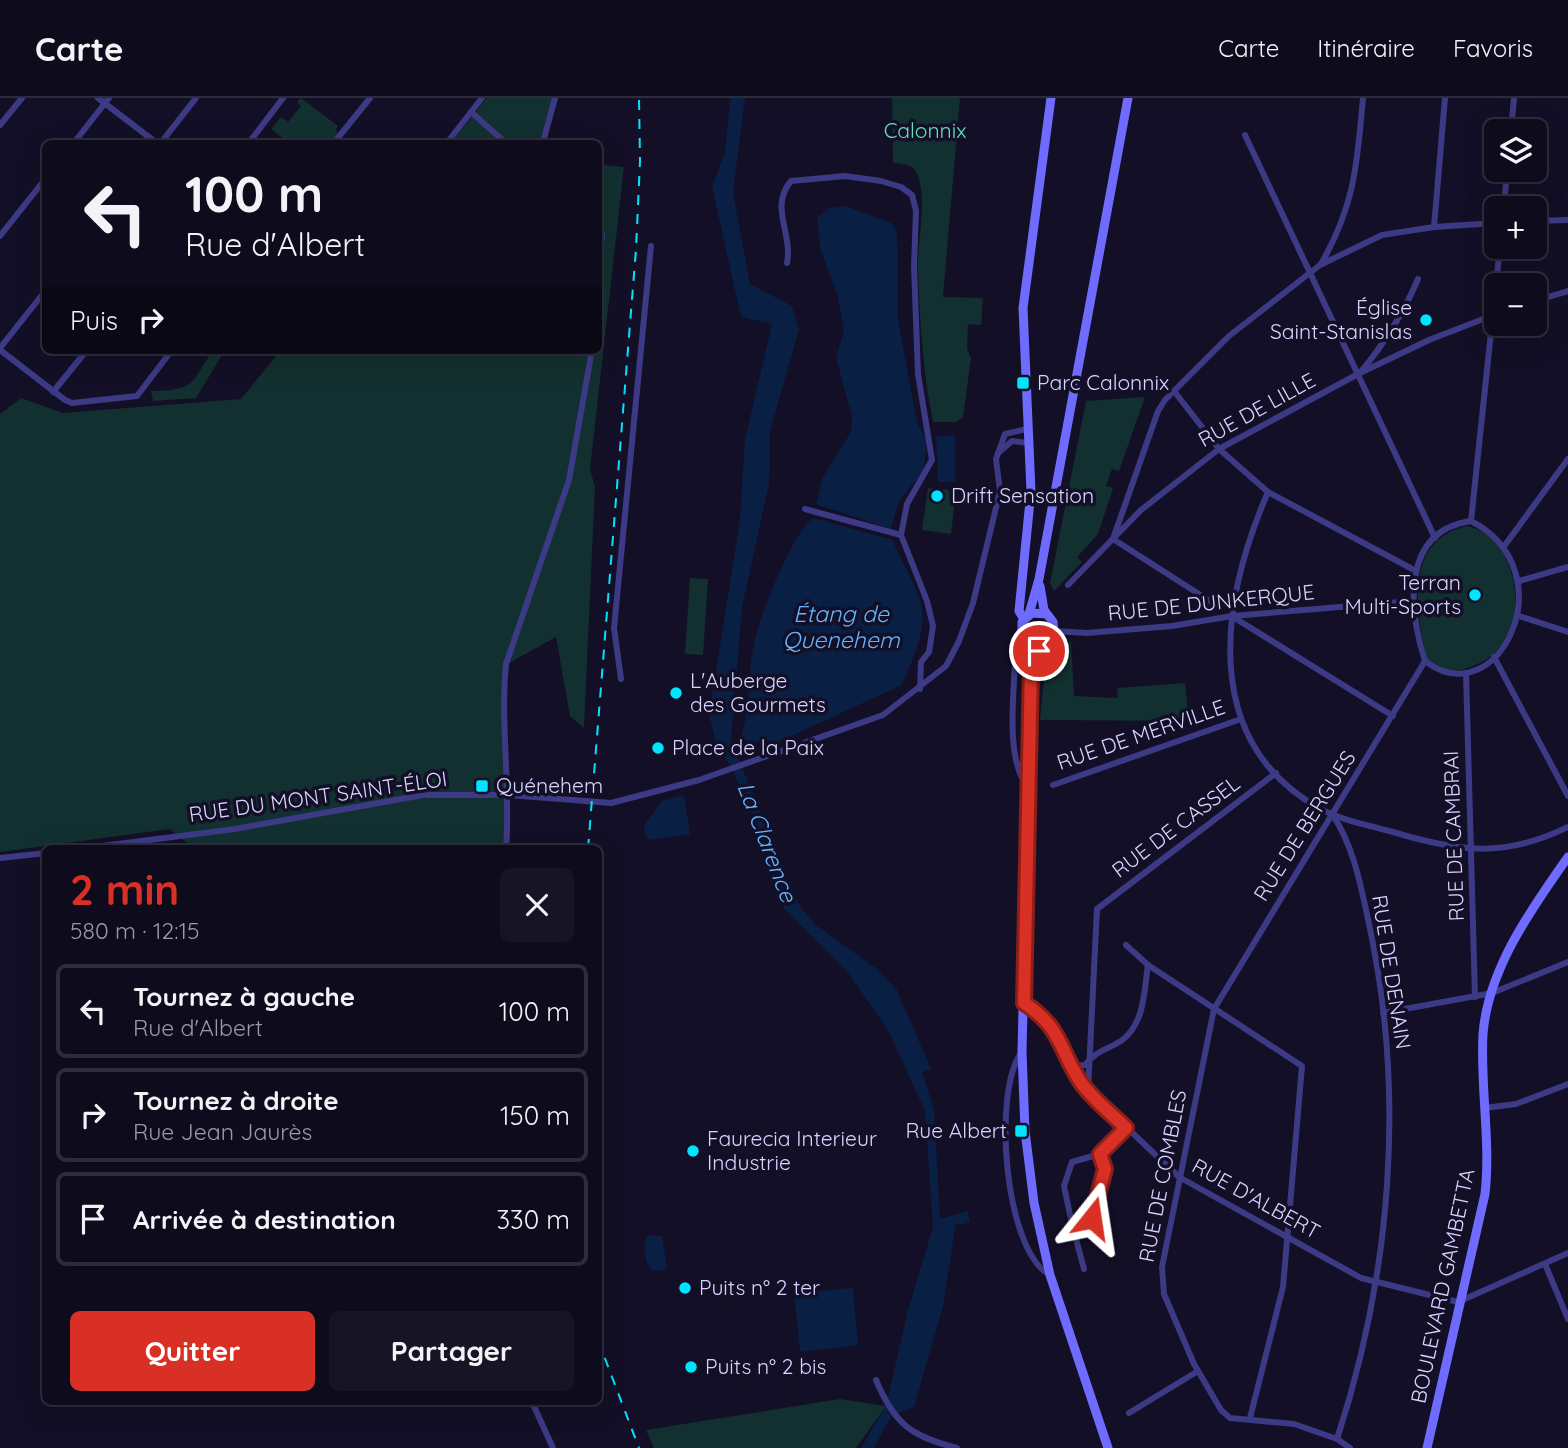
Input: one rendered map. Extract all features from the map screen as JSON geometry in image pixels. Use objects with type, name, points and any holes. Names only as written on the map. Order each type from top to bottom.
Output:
[{"type":"main road","points":[[1046,614],[1027,616],[1019,611],[1029,527],[1023,308],[1051,98]]},
{"type":"main road","points":[[1108,1448],[1050,1275],[1028,1168],[1022,1052],[1031,668],[1021,626],[1039,579],[1126,98]]},
{"type":"main road","points":[[1031,668],[1054,631],[1053,622],[1046,614],[1039,579]]},
{"type":"main road","points":[[1025,639],[1035,645],[1044,644]]},
{"type":"main road","name":"BOULEVARD GAMBETTA","points":[[1427,1448],[1458,1301],[1485,1194],[1483,1032],[1492,993],[1534,905],[1568,857]]},
{"type":"street","points":[[0,125],[22,98]]},
{"type":"street","points":[[162,140],[196,98]]},
{"type":"street","points":[[250,140],[283,98]]},
{"type":"street","points":[[336,140],[370,98]]},
{"type":"street","points":[[449,140],[482,98]]},
{"type":"street","points":[[544,140],[555,98]]},
{"type":"street","points":[[1320,265],[1341,229],[1355,183],[1363,98]]},
{"type":"street","points":[[1434,227],[1446,98]]},
{"type":"street","points":[[1512,119],[1514,98]]},
{"type":"street","points":[[76,140],[104,100],[154,140]]},
{"type":"street","points":[[471,112],[502,140]]},
{"type":"street","points":[[1245,135],[1434,538]]},
{"type":"street","points":[[787,263],[789,252],[779,204],[782,192],[791,181],[845,176],[881,181],[901,187],[912,195],[916,211],[914,266],[918,374],[932,460],[907,504],[901,535],[933,626],[929,652],[921,662],[920,689]]},
{"type":"street","points":[[0,236],[42,183]]},
{"type":"street","points":[[1547,221],[1568,220]]},
{"type":"street","points":[[1216,606],[1113,539],[1158,411],[1174,391],[1229,336],[1320,265],[1381,235],[1434,227],[1484,224]]},
{"type":"street","points":[[621,680],[614,628],[652,246]]},
{"type":"street","points":[[1358,374],[1384,344],[1407,306],[1418,279]]},
{"type":"street","points":[[1547,297],[1568,291]]},
{"type":"street","points":[[42,295],[0,349],[53,392],[72,403],[137,396],[169,354]]},
{"type":"street","name":"RUE DE LILLE","points":[[1068,585],[1177,479],[1219,449],[1358,374],[1429,340],[1484,319]]},
{"type":"street","points":[[1471,521],[1493,336]]},
{"type":"street","points":[[53,392],[84,354]]},
{"type":"street","points":[[506,845],[509,794],[504,724],[506,664],[569,480],[591,354]]},
{"type":"street","points":[[1174,391],[1219,449],[1268,492],[1416,571]]},
{"type":"street","points":[[920,689],[946,666],[973,603],[1002,484],[997,454],[1005,434],[1027,429]]},
{"type":"street","points":[[997,454],[1012,441],[1028,443]]},
{"type":"street","points":[[1505,545],[1568,459]]},
{"type":"street","points":[[1268,492],[1242,559],[1232,616],[1228,664],[1241,719],[1276,773],[1297,793],[1332,814],[1416,839],[1472,850],[1528,845],[1568,827]]},
{"type":"street","points":[[805,509],[901,535]]},
{"type":"street","points":[[1471,521],[1492,532],[1505,545],[1519,581],[1519,616],[1510,641],[1494,657],[1466,673],[1451,674],[1425,661],[1413,601],[1416,571],[1434,538],[1449,527],[1471,521]]},
{"type":"street","points":[[1519,581],[1568,566]]},
{"type":"street","name":"RUE DE DUNKERQUE","points":[[1054,631],[1087,633],[1172,626],[1232,616],[1413,601]]},
{"type":"street","points":[[1232,616],[1393,716]]},
{"type":"street","points":[[1519,616],[1568,632]]},
{"type":"street","points":[[1025,639],[1018,645],[1015,660],[1014,752],[1016,768],[1028,788]]},
{"type":"street","points":[[1494,657],[1568,796]]},
{"type":"street","name":"RUE DE BERGUES","points":[[1214,1009],[1425,661]]},
{"type":"street","name":"RUE DE CAMBRAI","points":[[1466,673],[1475,997]]},
{"type":"street","name":"RUE DU MONT SAINT-ÉLOI","points":[[110,845],[248,827],[423,795],[509,794],[611,803],[726,771],[883,715],[920,689]]},
{"type":"street","name":"RUE DE MERVILLE","points":[[1053,785],[1241,719]]},
{"type":"street","name":"RUE DE CASSEL","points":[[1090,1057],[1097,909],[1276,773]]},
{"type":"street","name":"RUE DE DENAIN","points":[[1332,814],[1351,852],[1362,891],[1383,1013],[1390,1099],[1387,1197],[1377,1284],[1360,1364],[1337,1439]]},
{"type":"street","points":[[0,858],[42,853]]},
{"type":"street","points":[[1126,945],[1148,965],[1302,1066],[1283,1287],[1250,1418],[1294,1424],[1337,1439],[1350,1448]]},
{"type":"street","points":[[1383,1013],[1492,993],[1568,962]]},
{"type":"street","points":[[1073,1066],[1085,1065],[1090,1057],[1133,1031],[1141,1011],[1148,965]]},
{"type":"street","name":"RUE D'ALBERT","points":[[1024,1003],[1042,1015],[1057,1032],[1088,1091],[1179,1177],[1360,1278],[1458,1301]]},
{"type":"street","name":"RUE DE COMBLES","points":[[1214,1009],[1162,1267],[1164,1294],[1198,1371],[1221,1410],[1230,1418],[1250,1418]]},
{"type":"street","points":[[1022,1052],[1010,1072],[1009,1082],[1006,1132],[1010,1189],[1016,1220],[1033,1260],[1050,1275]]},
{"type":"street","points":[[1088,1091],[1090,1057]]},
{"type":"street","points":[[1485,1108],[1516,1104],[1568,1084]]},
{"type":"street","points":[[1084,1269],[1064,1186],[1072,1163],[1100,1154],[1126,1128]]},
{"type":"street","points":[[1072,1224],[1092,1218],[1105,1169],[1100,1154]]},
{"type":"street","points":[[1458,1301],[1568,1253]]},
{"type":"street","points":[[1545,1264],[1568,1319]]},
{"type":"street","points":[[1129,1413],[1198,1371]]},
{"type":"street","points":[[876,1380],[898,1420],[921,1439],[957,1448]]},
{"type":"street","points":[[533,1405],[553,1448]]},
{"type":"green space","points":[[301,98],[338,126],[335,130],[338,133],[332,140],[285,140],[271,129],[281,117],[288,122],[301,106],[297,102]]},
{"type":"green space","points":[[487,98],[556,98],[542,140],[453,140]]},
{"type":"green space","name":"Calonnix","points":[[892,98],[960,98],[943,297],[983,298],[981,325],[968,324],[967,349],[971,358],[963,417],[956,422],[933,422],[924,367],[919,292],[922,194],[914,169],[893,163]]},
{"type":"green space","points":[[602,164],[624,167],[590,469],[595,487],[584,728],[570,716],[556,637],[507,664],[506,845],[189,845],[170,829],[0,852],[0,414],[21,398],[63,413],[241,399],[278,354],[602,354]]},
{"type":"green space","points":[[211,354],[223,354],[196,398],[153,401],[151,391],[184,387],[200,371]]},
{"type":"green space","points":[[1145,397],[1119,471],[1112,469],[1106,486],[1113,488],[1098,534],[1077,557],[1082,562],[1054,591],[1050,583],[1086,401]]},
{"type":"green space","points":[[928,488],[956,491],[951,534],[922,530]]},
{"type":"green space","points":[[1467,526],[1482,532],[1504,555],[1515,586],[1515,603],[1508,635],[1498,650],[1477,665],[1451,672],[1427,659],[1420,620],[1419,580],[1423,562],[1432,546],[1446,534]]},
{"type":"green space","points":[[690,578],[708,579],[703,655],[685,654]]},
{"type":"green space","points":[[1071,640],[1074,696],[1118,698],[1117,688],[1185,683],[1189,721],[1040,720],[1045,670]]},
{"type":"green space","points":[[840,1399],[886,1406],[856,1448],[654,1448],[646,1430]]},
{"type":"water","name":"La Clarence","points":[[730,98],[745,98],[733,193],[750,284],[792,306],[799,329],[770,431],[769,484],[742,607],[731,741],[799,905],[816,925],[877,969],[897,990],[931,1069],[922,1072],[934,1110],[940,1219],[968,1211],[970,1221],[963,1225],[956,1223],[943,1306],[914,1407],[891,1416],[874,1448],[861,1448],[886,1406],[908,1310],[933,1227],[925,1111],[888,1030],[846,970],[784,909],[762,839],[732,768],[717,747],[709,715],[740,519],[745,440],[772,324],[741,317],[712,187],[725,152]]},
{"type":"water","points":[[846,206],[891,223],[897,232],[898,320],[917,422],[927,442],[923,471],[899,501],[891,529],[816,504],[823,477],[851,432],[852,417],[836,357],[844,331],[838,297],[820,248],[817,218],[829,208]]},
{"type":"water","points":[[936,436],[955,436],[955,482],[938,482]]},
{"type":"water","name":"Étang de Quenehem","points":[[813,518],[893,540],[917,592],[922,610],[921,632],[914,654],[902,685],[774,744],[740,740],[746,717],[757,631],[786,558],[804,527]]},
{"type":"water","points":[[684,795],[690,834],[651,840],[646,838],[644,825],[662,801]]},
{"type":"water","points":[[648,1235],[662,1236],[667,1266],[664,1270],[652,1271],[647,1263],[644,1248]]},
{"type":"water","points":[[853,1288],[858,1345],[800,1352],[794,1293]]},
{"type":"railway","points":[[588,845],[636,249],[640,161],[639,98]]},
{"type":"railway","points":[[602,1351],[639,1448]]},
{"type":"place","name":"Église Saint-Stanislas","points":[[1426,320]]},
{"type":"place","name":"Parc Calonnix","points":[[1023,383]]},
{"type":"place","name":"Drift Sensation","points":[[937,496]]},
{"type":"place","name":"Terran Multi-Sports","points":[[1475,595]]},
{"type":"place","name":"L'Auberge des Gourmets","points":[[676,693]]},
{"type":"place","name":"Place de la Paix","points":[[658,748]]},
{"type":"place","name":"Quénehem","points":[[482,786]]},
{"type":"place","name":"Rue Albert","points":[[1021,1131]]},
{"type":"place","name":"Faurecia Interieur Industrie","points":[[693,1151]]},
{"type":"place","name":"Puits n° 2 ter","points":[[685,1288]]},
{"type":"place","name":"Puits n° 2 bis","points":[[691,1367]]},
{"type":"route","points":[[1039,651],[1031,668],[1024,1003],[1042,1015],[1057,1032],[1079,1079],[1126,1128],[1100,1154],[1105,1169],[1092,1218]]}]
